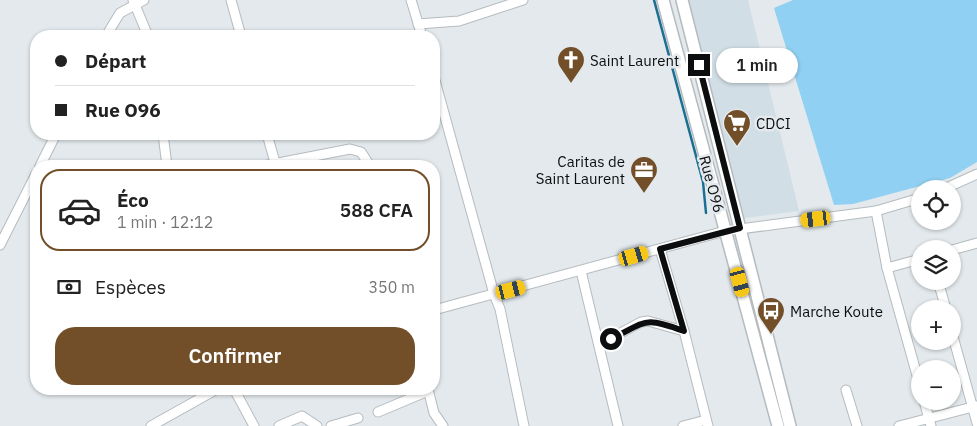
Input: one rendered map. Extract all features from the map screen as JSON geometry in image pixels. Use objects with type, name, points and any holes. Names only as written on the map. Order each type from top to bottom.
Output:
[{"type":"main road","name":"Rue O96","points":[[663,0],[778,426]]},
{"type":"main road","name":"Rue O96","points":[[682,0],[776,361],[790,426]]},
{"type":"street","points":[[110,30],[120,13],[134,2],[144,0]]},
{"type":"street","points":[[231,0],[239,30]]},
{"type":"street","points":[[411,0],[420,30]]},
{"type":"street","points":[[418,24],[459,21],[504,3],[523,0]]},
{"type":"street","points":[[134,2],[146,30]]},
{"type":"street","points":[[440,99],[494,294],[500,309],[524,426]]},
{"type":"street","points":[[43,160],[53,140]]},
{"type":"street","points":[[164,140],[166,160]]},
{"type":"street","points":[[269,140],[275,160]]},
{"type":"street","points":[[301,160],[350,150],[361,152],[366,160]]},
{"type":"street","points":[[961,181],[977,174]]},
{"type":"street","points":[[0,245],[3,230],[30,184]]},
{"type":"street","points":[[440,308],[580,272],[725,231],[876,211],[911,201]]},
{"type":"street","points":[[876,211],[887,268],[913,360]]},
{"type":"street","points":[[961,247],[977,243]]},
{"type":"street","points":[[660,249],[684,331],[707,423],[683,426]]},
{"type":"street","points":[[887,268],[911,261]]},
{"type":"street","points":[[580,272],[600,344],[618,426]]},
{"type":"street","points":[[600,344],[641,322],[648,321],[684,331]]},
{"type":"street","points":[[957,350],[975,406],[977,423]]},
{"type":"street","points":[[846,390],[856,426]]},
{"type":"street","points":[[151,426],[206,395]]},
{"type":"street","points":[[237,395],[254,426]]},
{"type":"street","points":[[378,412],[417,395]]},
{"type":"street","points":[[429,395],[434,413],[443,426]]},
{"type":"street","points":[[899,426],[930,422],[975,406]]},
{"type":"street","points":[[279,426],[302,416],[317,426]]},
{"type":"street","points":[[331,426],[358,418]]},
{"type":"shaded area","points":[[685,0],[748,0],[799,211],[744,218]]},
{"type":"shaded area","points":[[793,0],[977,0],[977,162],[950,178],[943,180],[911,180],[911,188],[853,204],[834,205],[774,8]]},
{"type":"waterway","points":[[654,0],[703,182],[706,213]]},
{"type":"place","name":"Saint Laurent","points":[[571,84]]},
{"type":"place","name":"CDCI","points":[[737,147]]},
{"type":"place","name":"Caritas de Saint Laurent","points":[[644,194]]},
{"type":"place","name":"Marche Koute","points":[[771,335]]},
{"type":"route","points":[[611,339],[641,322],[648,321],[684,331],[660,249],[740,228],[699,65]]}]
